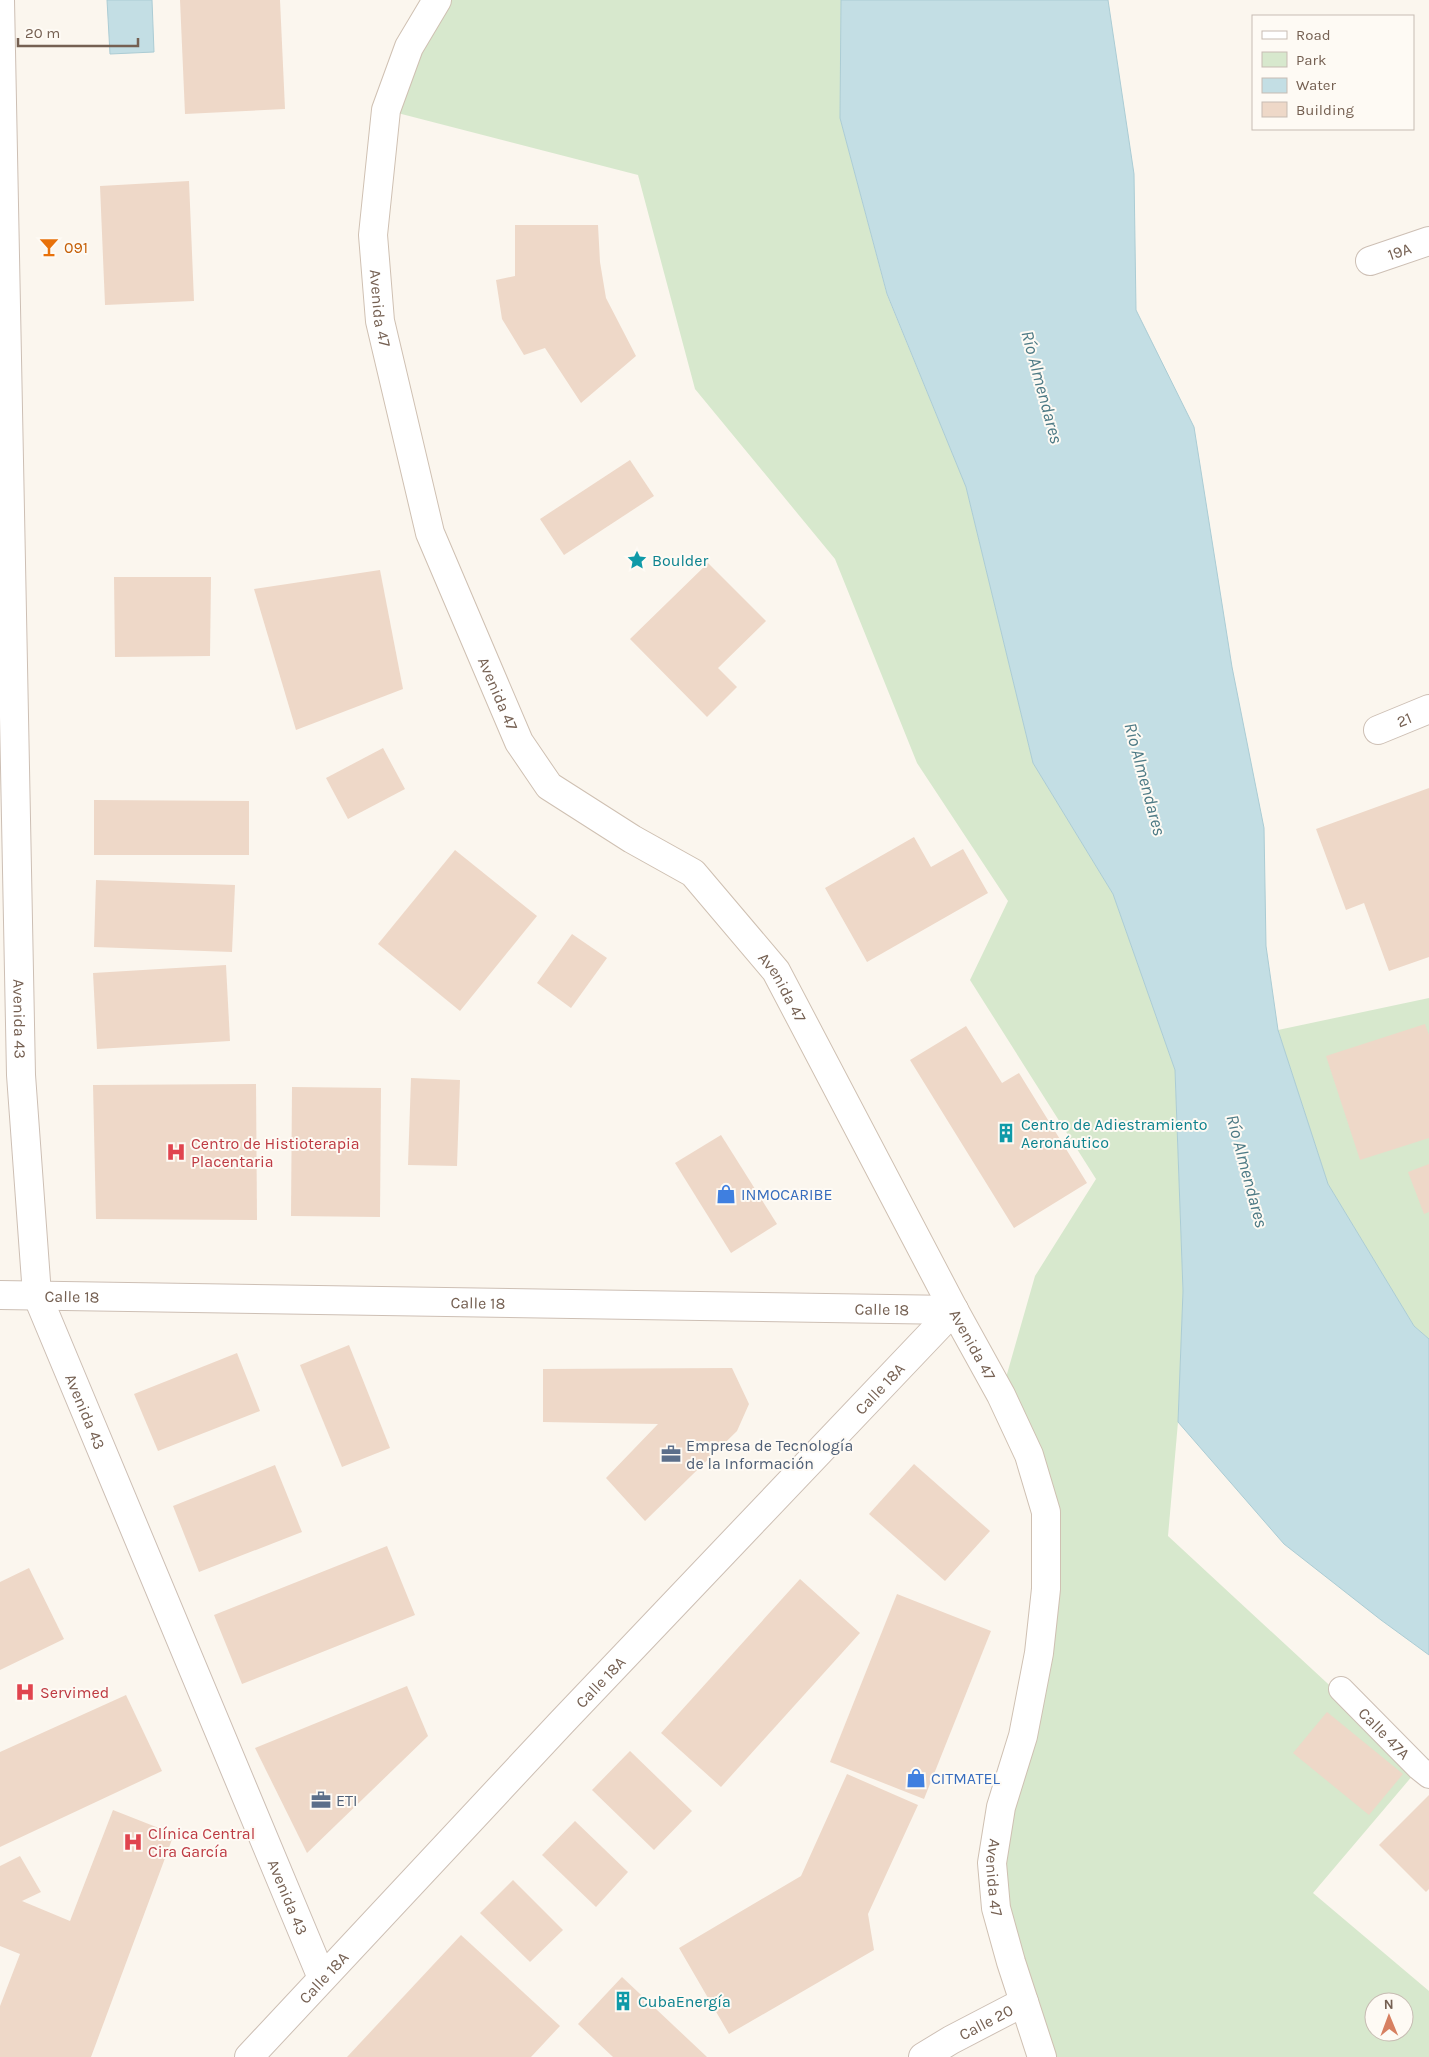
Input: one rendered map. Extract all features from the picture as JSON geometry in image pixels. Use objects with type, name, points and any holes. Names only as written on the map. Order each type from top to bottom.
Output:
[{"type":"street","name":"Avenida 43","points":[[0,0],[21,1075],[37,1295],[322,1978]]},
{"type":"street","name":"Avenida 47","points":[[437,0],[409,47],[386,110],[373,235],[380,320],[430,532],[519,742],[549,786],[632,839],[693,873],[776,971],[954,1310],[1001,1395],[1025,1446],[1046,1512],[1046,1589],[1039,1653],[1023,1736],[1001,1807],[992,1862],[996,1908],[1042,2057]]},
{"type":"street","name":"19A","points":[[1370,261],[1429,241]]},
{"type":"street","name":"21","points":[[1378,730],[1429,709]]},
{"type":"street","name":"Calle 18","points":[[0,1294],[954,1310]]},
{"type":"street","name":"Calle 18A","points":[[249,2057],[562,1722],[954,1310]]},
{"type":"street","name":"Calle 20","points":[[923,2057],[951,2040],[1024,2002]]},
{"type":"lane","name":"Calle 47A","points":[[1341,1689],[1429,1776]]},
{"type":"green space","points":[[437,0],[841,0],[840,118],[887,295],[966,487],[1033,763],[1113,894],[1175,1070],[1183,1291],[1178,1422],[1168,1536],[1419,1768],[1313,1893],[1429,1991],[1429,2057],[1042,2057],[996,1908],[1023,1736],[1046,1512],[1001,1395],[1035,1276],[1096,1179],[970,980],[1008,901],[917,763],[835,559],[695,389],[638,175],[386,110]]},
{"type":"green space","points":[[1429,998],[1429,1339],[1414,1326],[1328,1184],[1278,1030]]},
{"type":"water","points":[[107,0],[152,0],[154,52],[110,54]]},
{"type":"water","name":"Río Almendares","points":[[841,0],[1108,0],[1134,174],[1136,310],[1194,427],[1232,667],[1264,828],[1266,946],[1278,1030],[1328,1184],[1414,1326],[1429,1339],[1429,1655],[1284,1544],[1178,1422],[1183,1291],[1175,1070],[1113,894],[1033,763],[966,487],[887,294],[840,118]]},
{"type":"building","points":[[180,0],[280,0],[285,109],[185,114]]},
{"type":"building","points":[[189,181],[194,301],[105,305],[100,186]]},
{"type":"building","points":[[515,225],[598,225],[600,262],[606,298],[636,356],[581,403],[545,348],[524,355],[502,319],[496,280],[515,276]]},
{"type":"building","points":[[630,460],[654,496],[564,555],[540,519]]},
{"type":"building","points":[[708,563],[766,621],[718,668],[737,687],[707,717],[630,639]]},
{"type":"building","points":[[380,570],[403,689],[296,730],[254,589]]},
{"type":"building","points":[[114,577],[211,577],[210,656],[115,657]]},
{"type":"building","points":[[383,748],[405,789],[348,819],[326,778]]},
{"type":"building","points":[[1429,788],[1429,957],[1389,971],[1364,903],[1346,910],[1316,829]]},
{"type":"building","points":[[94,800],[249,801],[249,855],[94,855]]},
{"type":"building","points":[[914,837],[931,867],[963,849],[988,893],[867,962],[825,888]]},
{"type":"building","points":[[455,850],[537,916],[460,1011],[378,944]]},
{"type":"building","points":[[96,880],[235,885],[232,952],[94,947]]},
{"type":"building","points":[[572,934],[607,958],[571,1008],[537,983]]},
{"type":"building","points":[[226,965],[230,1041],[97,1049],[93,973]]},
{"type":"building","points":[[1425,1024],[1429,1035],[1429,1138],[1360,1160],[1326,1056]]},
{"type":"building","name":"Centro de Adiestramiento Aeronáutico","points":[[966,1026],[1002,1083],[1019,1073],[1087,1183],[1014,1228],[910,1060]]},
{"type":"building","points":[[411,1078],[460,1080],[457,1166],[408,1165]]},
{"type":"building","name":"Centro de Histioterapia Placentaria","points":[[256,1084],[257,1220],[96,1219],[93,1085]]},
{"type":"building","points":[[292,1087],[381,1088],[380,1217],[291,1216]]},
{"type":"building","name":"INMOCARIBE","points":[[721,1135],[777,1224],[731,1253],[675,1163]]},
{"type":"building","points":[[1429,1164],[1429,1212],[1424,1214],[1408,1172]]},
{"type":"building","points":[[349,1345],[390,1448],[342,1467],[300,1365]]},
{"type":"building","points":[[237,1353],[260,1411],[158,1451],[134,1394]]},
{"type":"building","name":"Empresa de Tecnología de la Información","points":[[732,1368],[749,1404],[737,1431],[645,1521],[606,1478],[658,1424],[543,1422],[543,1369]]},
{"type":"building","points":[[914,1464],[990,1531],[945,1581],[869,1514]]},
{"type":"building","points":[[275,1465],[302,1532],[199,1572],[173,1506]]},
{"type":"building","points":[[387,1546],[415,1615],[242,1684],[214,1615]]},
{"type":"building","points":[[29,1568],[64,1639],[0,1670],[0,1582]]},
{"type":"building","points":[[800,1579],[860,1633],[721,1787],[661,1733]]},
{"type":"building","name":"CITMATEL","points":[[897,1594],[991,1631],[924,1799],[830,1762]]},
{"type":"building","name":"ETI","points":[[407,1686],[428,1736],[307,1853],[255,1748]]},
{"type":"building","points":[[126,1695],[162,1771],[0,1847],[0,1752]]},
{"type":"building","points":[[1327,1712],[1403,1774],[1369,1815],[1293,1753]]},
{"type":"building","points":[[630,1751],[692,1811],[654,1850],[592,1790]]},
{"type":"building","points":[[847,1774],[918,1805],[868,1914],[874,1950],[729,2034],[679,1948],[801,1876]]},
{"type":"building","points":[[1429,1795],[1429,1889],[1426,1892],[1379,1845]]},
{"type":"building","points":[[113,1810],[174,1834],[91,2057],[0,2057],[0,2006],[20,1954],[0,1946],[0,1866],[20,1856],[41,1892],[22,1901],[70,1921]]},
{"type":"building","points":[[575,1821],[628,1872],[596,1907],[542,1855]]},
{"type":"building","points":[[513,1880],[563,1930],[530,1962],[480,1913]]},
{"type":"building","points":[[461,1935],[560,2026],[531,2057],[347,2057]]},
{"type":"building","name":"CubaEnergía","points":[[622,1977],[707,2057],[613,2057],[578,2024]]},
{"type":"place","name":"091","points":[[49,247]]},
{"type":"place","name":"Boulder","points":[[637,560]]},
{"type":"place","name":"Centro de Adiestramiento Aeronáutico","points":[[1006,1133]]},
{"type":"place","name":"Centro de Histioterapia Placentaria","points":[[176,1152]]},
{"type":"place","name":"INMOCARIBE","points":[[726,1194]]},
{"type":"place","name":"Empresa de Tecnología de la Información","points":[[671,1454]]},
{"type":"place","name":"Servimed","points":[[25,1692]]},
{"type":"place","name":"CITMATEL","points":[[916,1778]]},
{"type":"place","name":"ETI","points":[[321,1800]]},
{"type":"place","name":"Clínica Central Cira García","points":[[133,1842]]},
{"type":"place","name":"CubaEnergía","points":[[623,2001]]}]
